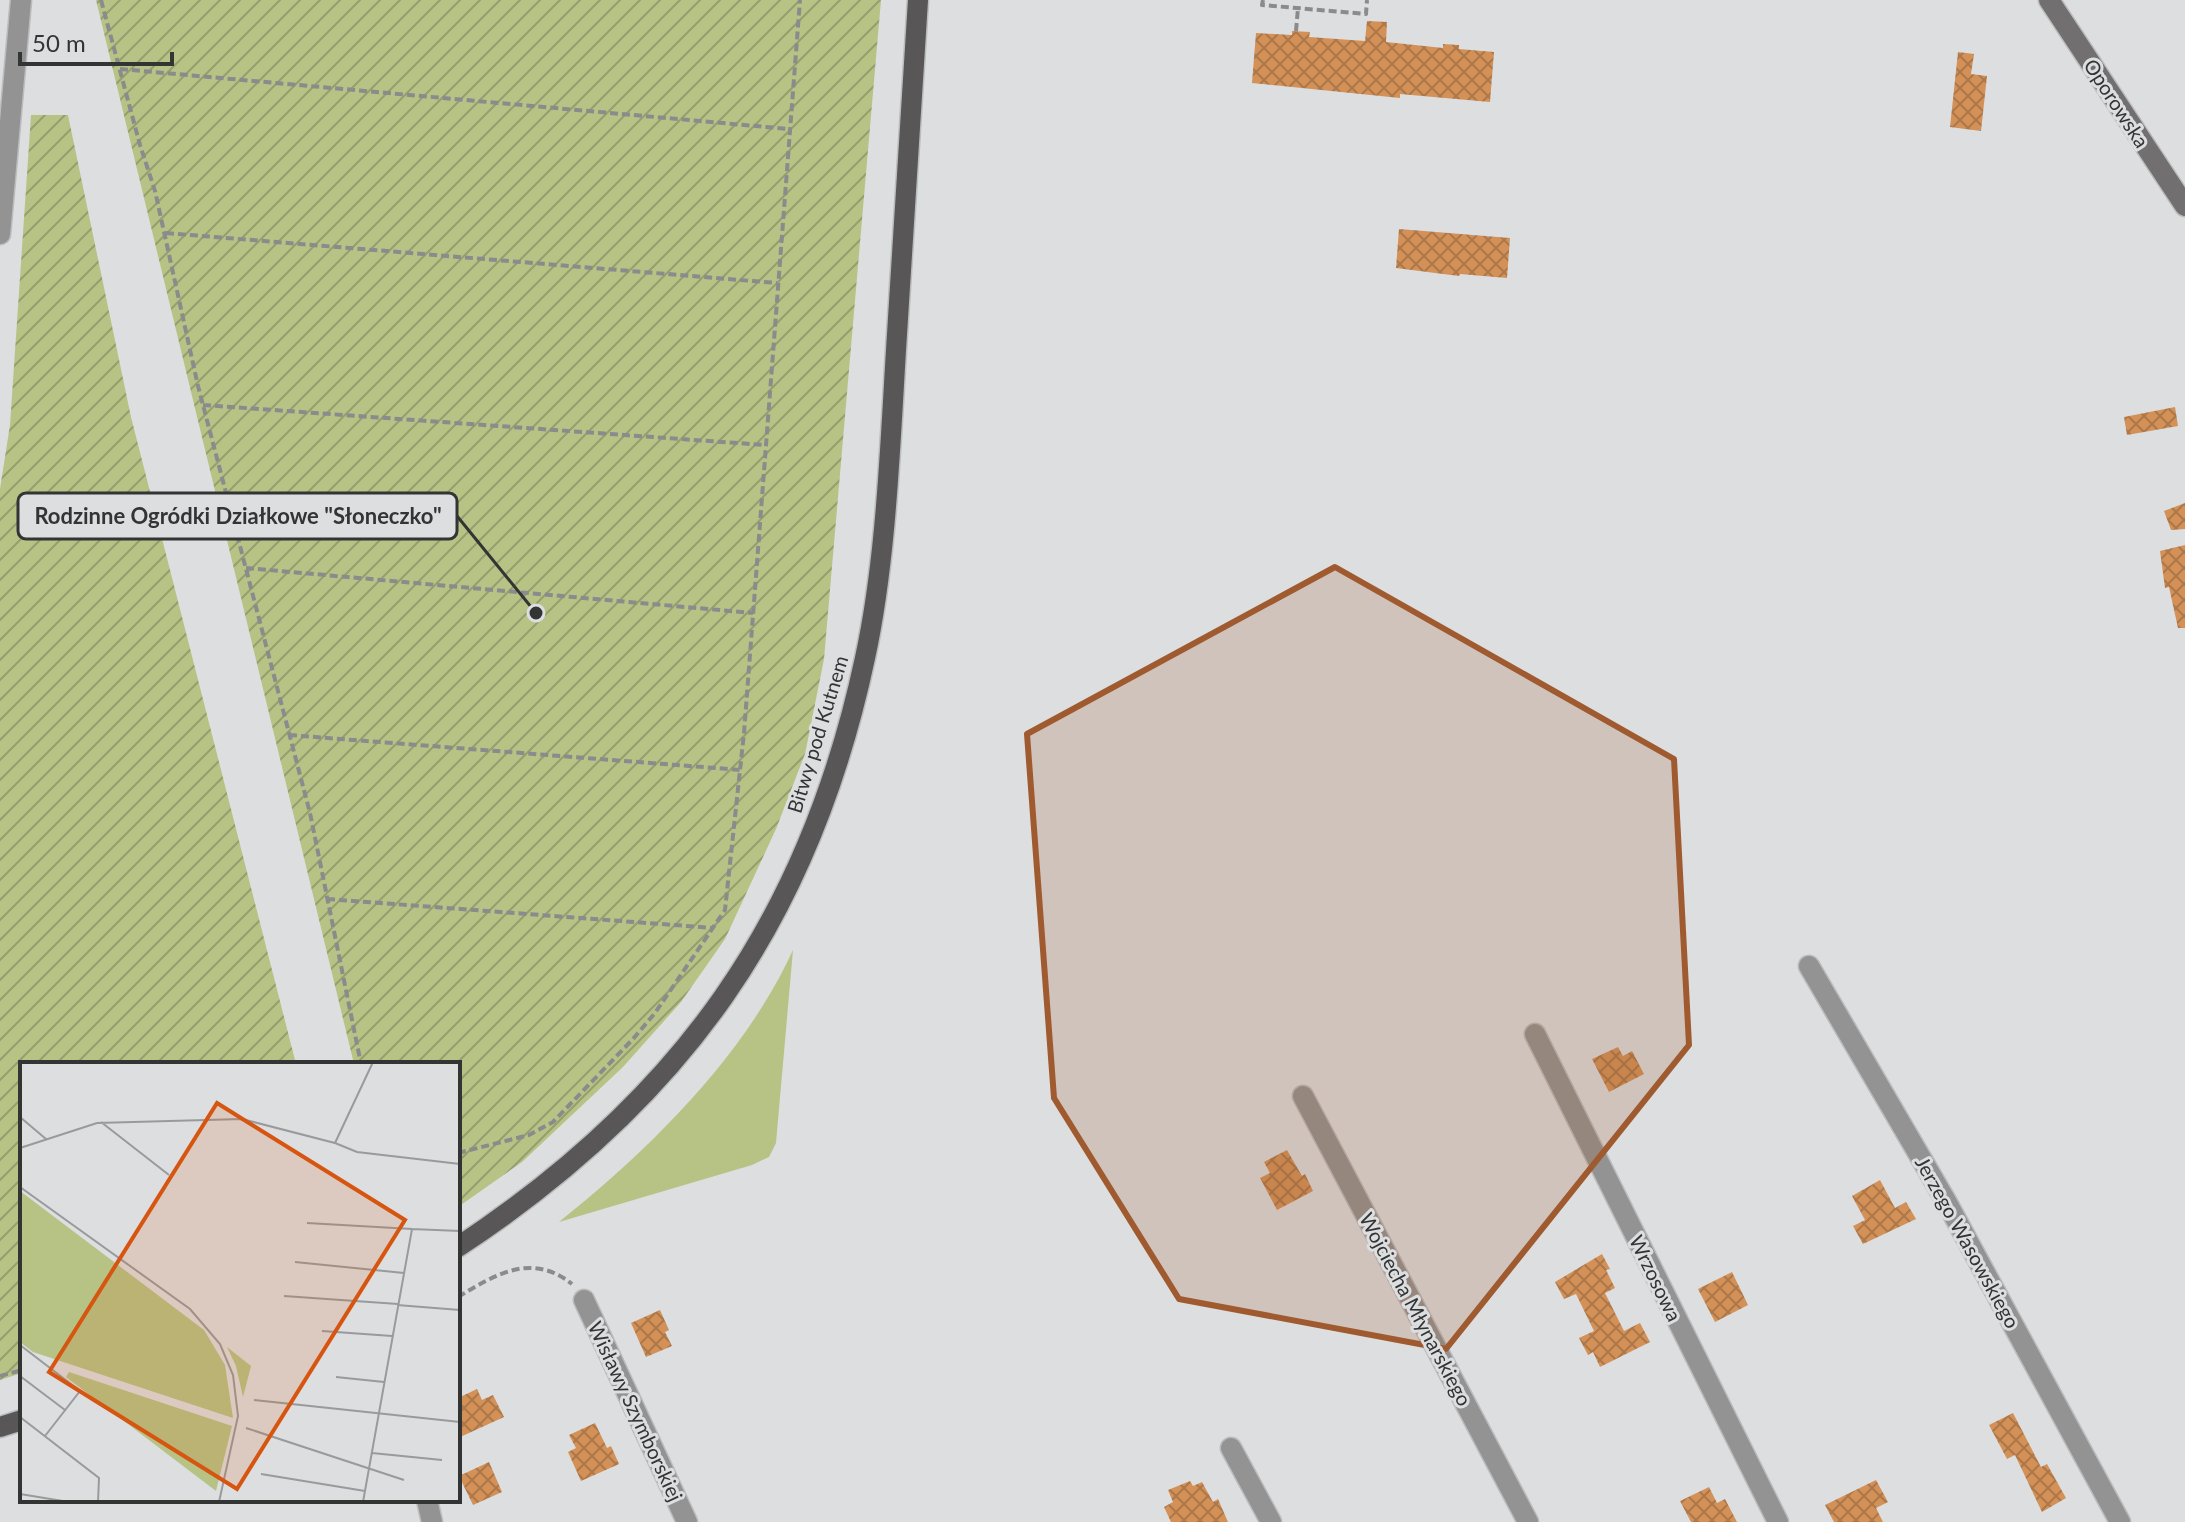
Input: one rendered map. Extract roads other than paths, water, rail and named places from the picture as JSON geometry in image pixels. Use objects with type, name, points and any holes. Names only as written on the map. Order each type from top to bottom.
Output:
[{"type":"main road","name":"Bitwy pod Kutnem","points":[[460,1246],[503,1217],[602,1137],[688,1047],[754,951],[784,896],[813,831],[852,714],[876,592],[892,415],[918,0]]},
{"type":"main road","points":[[0,1427],[20,1421]]},
{"type":"street","points":[[0,234],[21,0]]},
{"type":"street","name":"Oporowska","points":[[2049,0],[2185,206]]},
{"type":"street","name":"Jerzego Wasowskiego","points":[[1809,966],[1946,1201],[2120,1522]]},
{"type":"street","name":"Wrzosowa","points":[[1535,1034],[1778,1522]]},
{"type":"street","name":"Wojciecha Młynarskiego","points":[[1303,1096],[1528,1522]]},
{"type":"street","name":"Wisławy Szymborskiej","points":[[584,1300],[687,1522]]},
{"type":"street","points":[[1231,1448],[1271,1522]]},
{"type":"street","points":[[427,1502],[432,1522]]},
{"type":"place","name":"Rodzinne Ogródki Działkowe \"Słoneczko\"","points":[[536,613]]}]
